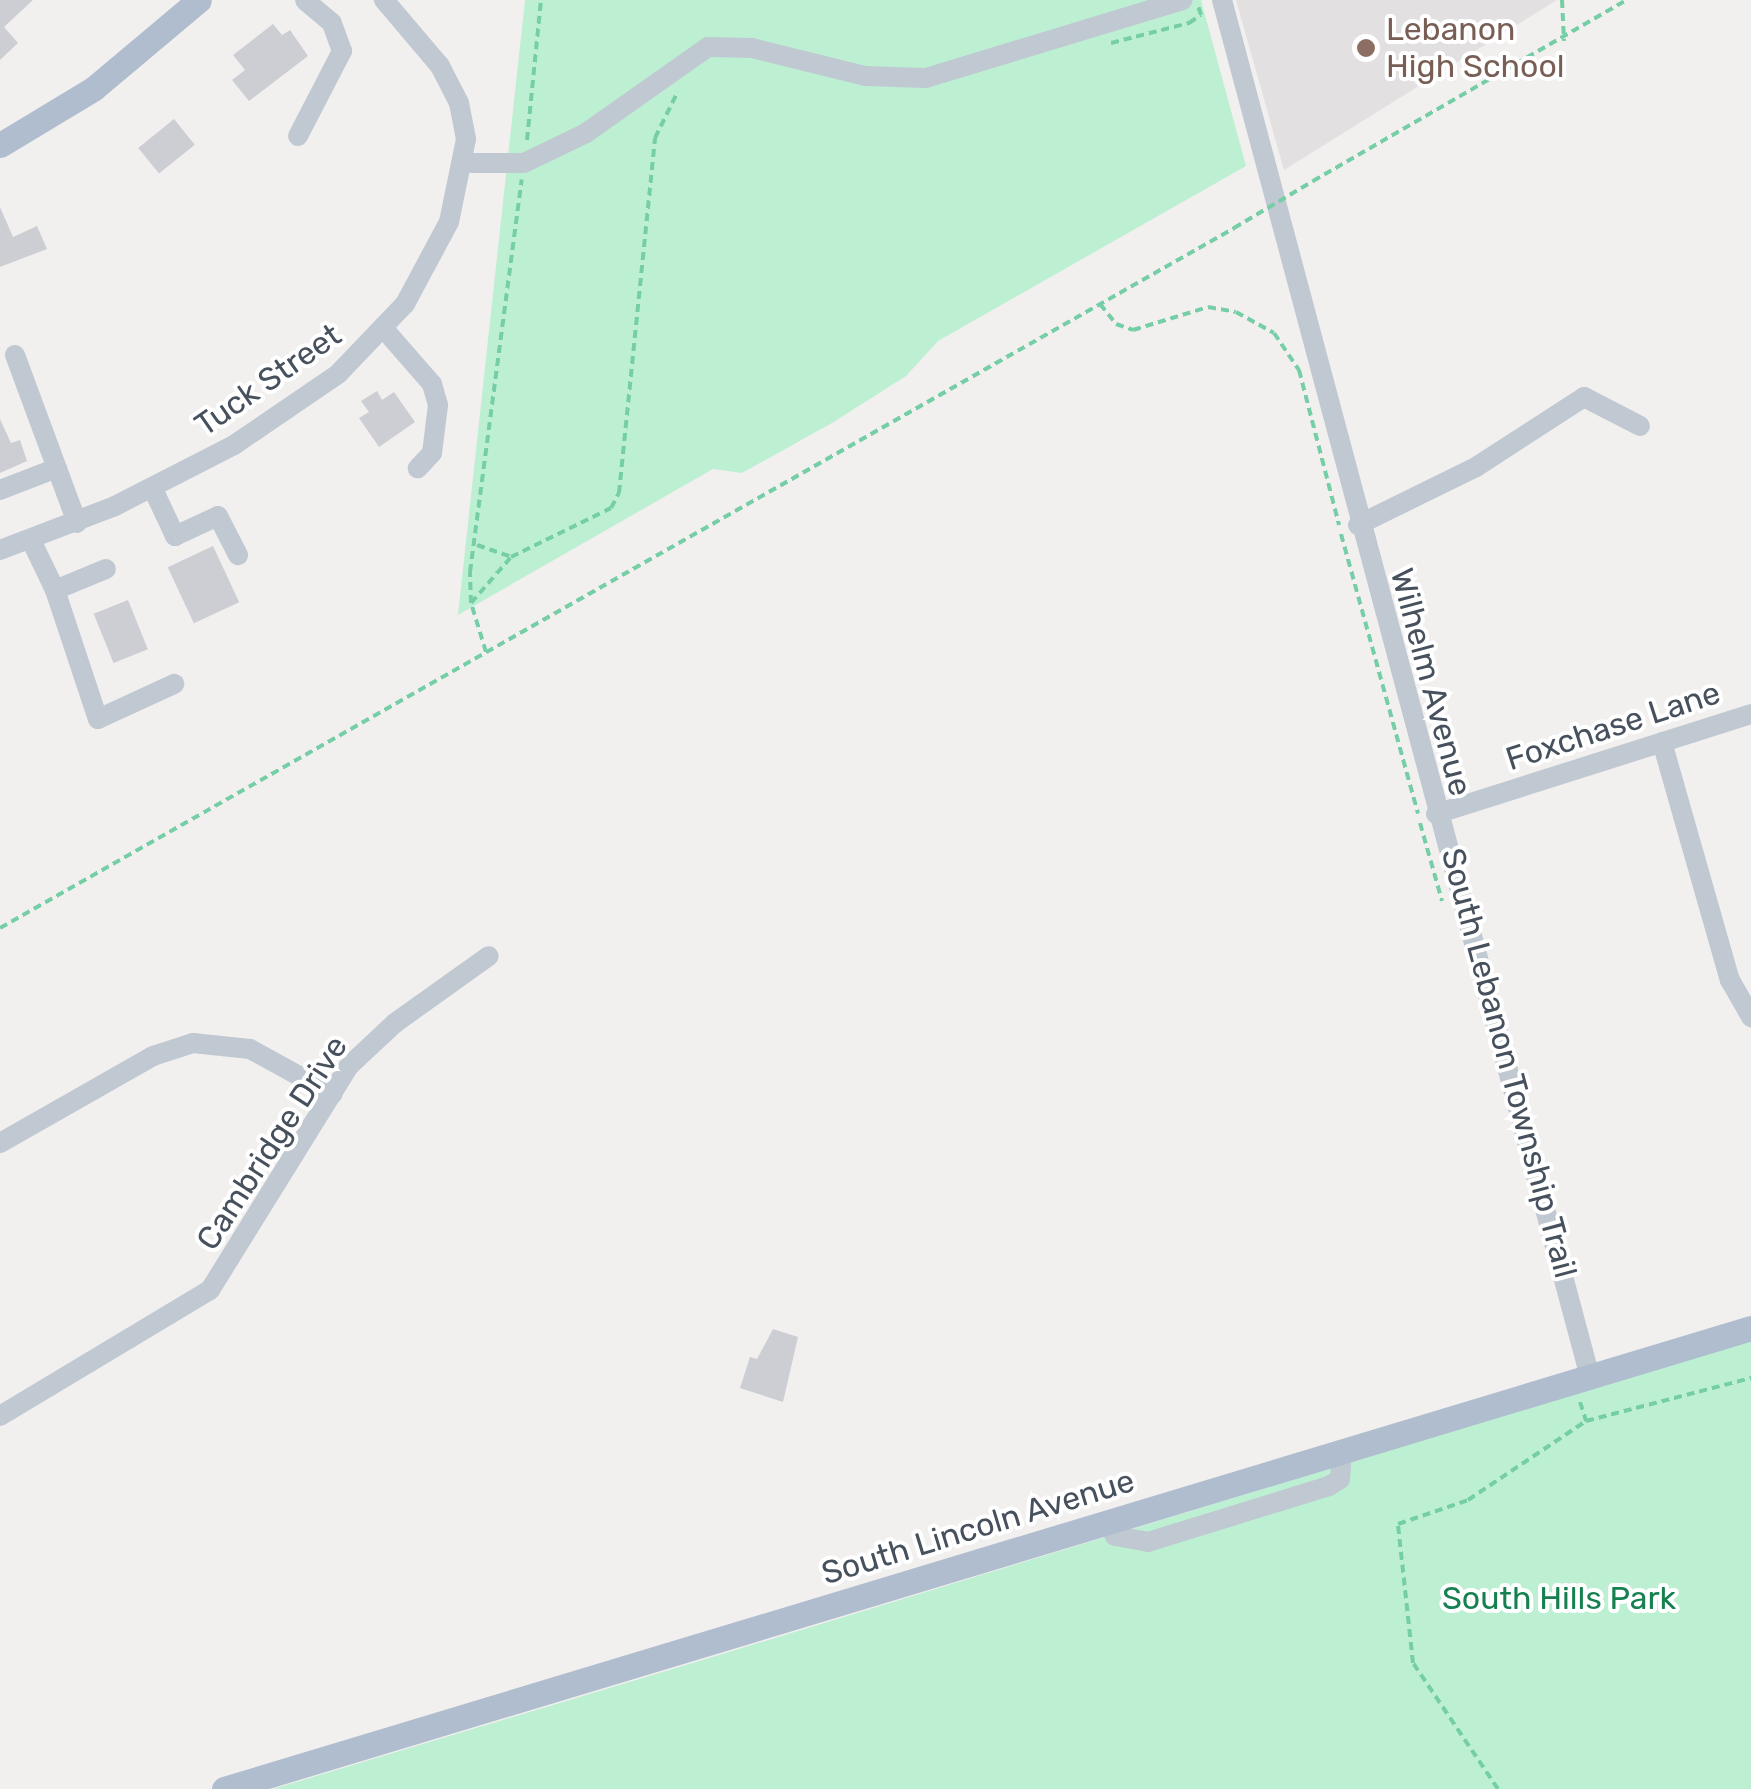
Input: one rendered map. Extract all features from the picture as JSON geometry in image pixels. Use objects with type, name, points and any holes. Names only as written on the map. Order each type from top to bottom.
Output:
[{"type":"main road","points":[[0,145],[93,88],[198,0]]},
{"type":"main road","name":"South Lincoln Avenue","points":[[224,1789],[1751,1328]]},
{"type":"street","points":[[298,136],[342,51],[332,23],[305,0]]},
{"type":"street","name":"Tuck Street","points":[[0,550],[78,522],[152,489],[287,411],[384,330],[437,250],[466,163],[464,121],[450,85],[384,0]]},
{"type":"street","points":[[466,163],[524,163],[586,133],[708,48],[752,48],[865,76],[926,78],[1182,0]]},
{"type":"street","name":"Wilhelm Avenue","points":[[1222,0],[1581,1379]]},
{"type":"street","points":[[384,330],[432,384],[438,405],[432,453],[418,468]]},
{"type":"street","points":[[14,355],[78,522]]},
{"type":"street","points":[[1358,525],[1476,467],[1584,397],[1640,426]]},
{"type":"street","points":[[0,490],[57,468]]},
{"type":"street","points":[[152,489],[175,536],[218,516],[238,555]]},
{"type":"street","points":[[31,540],[55,590],[98,719],[174,684]]},
{"type":"street","points":[[55,590],[106,568]]},
{"type":"street","name":"Foxchase Lane","points":[[1436,814],[1751,714]]},
{"type":"street","points":[[1662,742],[1730,980],[1751,1016]]},
{"type":"street","name":"Cambridge Drive","points":[[0,1416],[210,1290],[332,1094],[372,1043],[488,956]]},
{"type":"street","points":[[0,1143],[152,1056],[192,1043],[250,1049],[332,1094]]},
{"type":"path","points":[[486,652],[471,602],[541,0]]},
{"type":"path","points":[[1562,0],[1564,41]]},
{"type":"path","points":[[0,928],[1564,41],[1628,0]]},
{"type":"path","points":[[471,602],[510,557],[611,508],[619,493],[655,138],[678,90]]},
{"type":"path","name":"South Lebanon Township Trail","points":[[1100,304],[1116,324],[1134,330],[1195,308],[1236,312],[1274,333],[1296,360],[1445,914]]},
{"type":"path","points":[[476,544],[510,557]]},
{"type":"path","points":[[1498,1789],[1413,1663],[1398,1524],[1468,1500],[1586,1421],[1751,1378]]},
{"type":"path","points":[[1581,1379],[1586,1421]]},
{"type":"shaded area","name":"Lebanon High School","points":[[1236,0],[1557,0],[1284,170]]},
{"type":"green space","points":[[525,0],[1201,0],[1246,166],[938,341],[906,376],[832,423],[742,473],[713,469],[458,615]]},
{"type":"green space","name":"South Hills Park","points":[[1751,1340],[1751,1789],[273,1789],[719,1655]]},
{"type":"building","points":[[0,0],[33,0],[4,27],[18,43],[0,60]]},
{"type":"building","points":[[273,24],[282,35],[290,30],[308,56],[249,101],[232,80],[245,70],[233,55]]},
{"type":"building","points":[[174,119],[195,145],[159,174],[138,148]]},
{"type":"building","points":[[0,207],[13,237],[37,226],[47,249],[0,267]]},
{"type":"building","points":[[377,391],[382,400],[394,392],[415,422],[379,447],[359,418],[369,412],[361,401]]},
{"type":"building","points":[[0,419],[11,443],[20,440],[27,461],[0,473]]},
{"type":"building","points":[[213,546],[239,602],[194,623],[168,567]]},
{"type":"building","points":[[128,600],[148,649],[114,663],[94,614]]},
{"type":"building","points":[[773,1329],[798,1337],[783,1402],[740,1388],[750,1357],[757,1359]]},
{"type":"place","name":"Lebanon High School","points":[[1366,48]]}]
